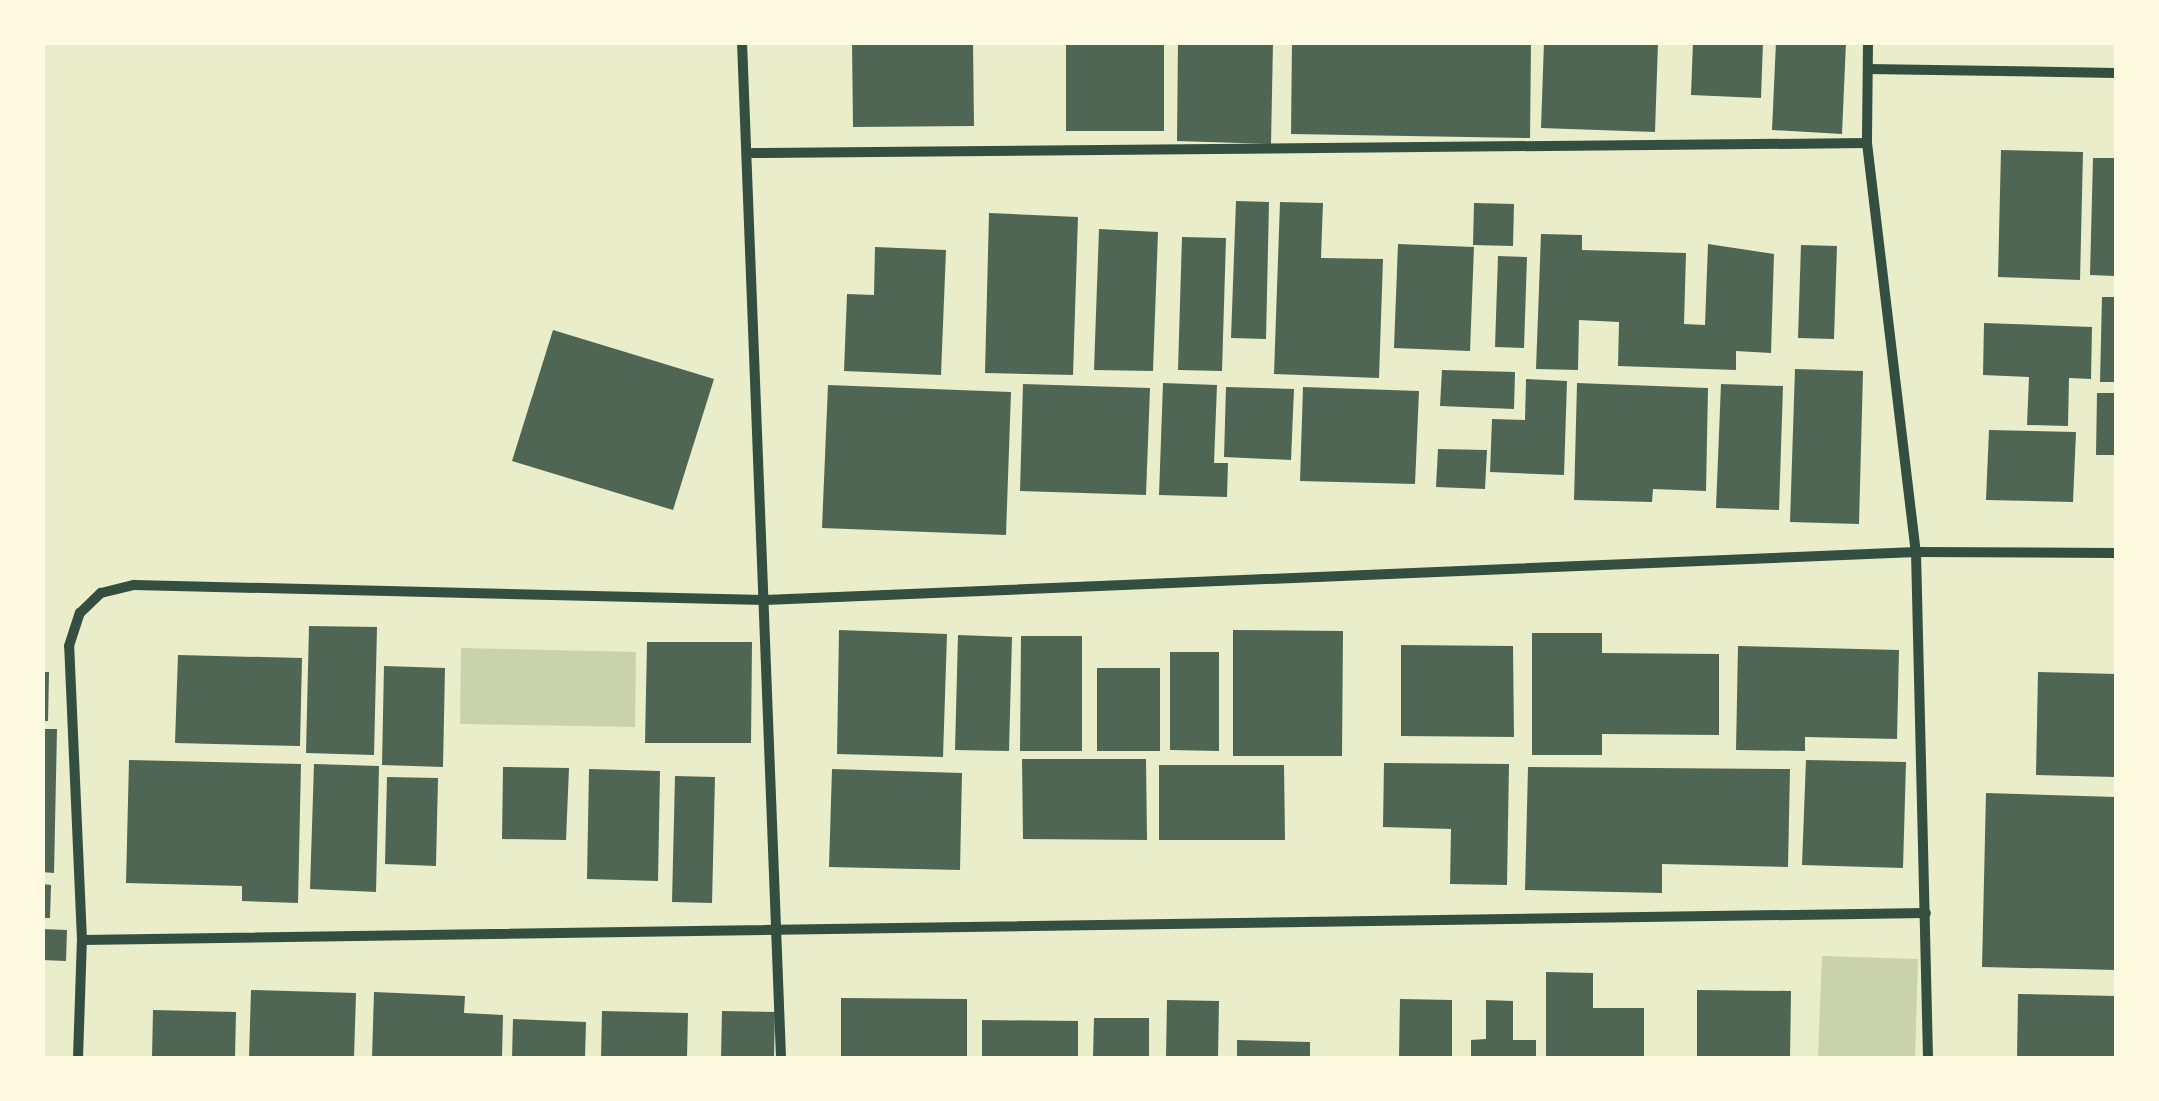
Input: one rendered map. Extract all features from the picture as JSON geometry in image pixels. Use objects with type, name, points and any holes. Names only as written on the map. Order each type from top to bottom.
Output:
[{"type":"street","points":[[742,42],[753,153],[781,1058]]},
{"type":"street","points":[[1868,42],[1868,144],[1916,552],[1928,1058]]},
{"type":"street","points":[[1868,69],[2116,73]]},
{"type":"street","points":[[753,153],[1868,144]]},
{"type":"street","points":[[78,1058],[82,940],[69,646],[80,614],[101,593],[134,586],[765,600],[1916,552],[2116,553]]},
{"type":"street","points":[[82,940],[778,936],[1926,913]]},
{"type":"green space","points":[[461,648],[636,652],[635,727],[460,724]]},
{"type":"green space","points":[[1822,956],[1918,959],[1915,1058],[1818,1058]]},
{"type":"building","points":[[852,42],[973,42],[974,126],[853,127]]},
{"type":"building","points":[[1066,42],[1164,42],[1164,131],[1066,131]]},
{"type":"building","points":[[1178,42],[1273,42],[1271,144],[1177,141]]},
{"type":"building","points":[[1292,42],[1531,42],[1530,138],[1291,134]]},
{"type":"building","points":[[1544,42],[1658,42],[1655,132],[1541,128]]},
{"type":"building","points":[[1693,42],[1763,42],[1761,98],[1691,95]]},
{"type":"building","points":[[1776,42],[1846,42],[1842,134],[1772,130]]},
{"type":"building","points":[[2001,150],[2083,152],[2080,280],[1998,277]]},
{"type":"building","points":[[2093,158],[2116,158],[2116,276],[2090,275]]},
{"type":"building","points":[[1236,201],[1269,202],[1266,339],[1231,338]]},
{"type":"building","points":[[1280,202],[1323,203],[1321,258],[1383,259],[1379,378],[1274,374]]},
{"type":"building","points":[[1474,203],[1514,204],[1513,246],[1473,245]]},
{"type":"building","points":[[989,213],[1078,217],[1073,375],[985,373]]},
{"type":"building","points":[[1099,229],[1158,232],[1153,371],[1094,370]]},
{"type":"building","points":[[1541,234],[1582,235],[1582,250],[1686,253],[1684,324],[1705,325],[1708,244],[1774,254],[1771,353],[1736,351],[1736,370],[1618,366],[1619,322],[1579,320],[1578,370],[1536,369]]},
{"type":"building","points":[[1182,237],[1226,238],[1222,371],[1178,370]]},
{"type":"building","points":[[1398,244],[1474,247],[1470,351],[1394,348]]},
{"type":"building","points":[[1801,245],[1837,246],[1834,339],[1798,338]]},
{"type":"building","points":[[875,247],[946,250],[941,375],[844,371],[847,294],[874,295]]},
{"type":"building","points":[[1498,256],[1527,257],[1524,348],[1495,347]]},
{"type":"building","points":[[2102,297],[2116,297],[2116,382],[2100,382]]},
{"type":"building","points":[[1984,323],[2092,327],[2091,379],[2069,378],[2068,426],[2027,425],[2029,377],[1983,375]]},
{"type":"building","points":[[553,330],[714,379],[673,510],[512,461]]},
{"type":"building","points":[[1795,369],[1863,371],[1859,524],[1790,522]]},
{"type":"building","points":[[1442,370],[1515,372],[1514,409],[1440,406]]},
{"type":"building","points":[[1526,379],[1567,381],[1564,475],[1490,472],[1492,419],[1525,420]]},
{"type":"building","points":[[1163,383],[1217,385],[1214,463],[1228,463],[1227,497],[1159,495]]},
{"type":"building","points":[[1577,383],[1708,388],[1706,491],[1653,489],[1652,502],[1574,500]]},
{"type":"building","points":[[1023,384],[1150,388],[1146,495],[1020,491]]},
{"type":"building","points":[[1721,384],[1783,386],[1779,510],[1716,508]]},
{"type":"building","points":[[828,385],[1011,392],[1006,535],[822,528]]},
{"type":"building","points":[[1226,387],[1294,389],[1291,460],[1224,457]]},
{"type":"building","points":[[1303,387],[1419,391],[1415,484],[1300,481]]},
{"type":"building","points":[[2097,393],[2116,393],[2116,455],[2096,455]]},
{"type":"building","points":[[1989,430],[2076,432],[2073,502],[1986,500]]},
{"type":"building","points":[[1438,449],[1487,450],[1485,489],[1436,487]]},
{"type":"building","points":[[309,626],[377,627],[374,755],[306,753]]},
{"type":"building","points":[[839,630],[947,634],[943,757],[837,754]]},
{"type":"building","points":[[1233,630],[1343,631],[1342,756],[1233,756]]},
{"type":"building","points":[[1532,633],[1602,633],[1602,653],[1719,654],[1719,735],[1602,734],[1602,755],[1532,755]]},
{"type":"building","points":[[958,635],[1012,637],[1009,751],[955,750]]},
{"type":"building","points":[[1021,636],[1082,636],[1082,751],[1020,751]]},
{"type":"building","points":[[647,642],[752,642],[751,743],[645,743]]},
{"type":"building","points":[[1401,645],[1513,646],[1514,737],[1401,736]]},
{"type":"building","points":[[1738,646],[1899,650],[1897,739],[1805,737],[1805,751],[1736,750]]},
{"type":"building","points":[[1170,652],[1219,652],[1219,751],[1170,750]]},
{"type":"building","points":[[178,655],[302,658],[300,746],[175,743]]},
{"type":"building","points":[[384,666],[445,668],[443,767],[382,765]]},
{"type":"building","points":[[1097,668],[1160,668],[1160,751],[1097,751]]},
{"type":"building","points":[[42,672],[49,672],[48,721],[42,721]]},
{"type":"building","points":[[2038,672],[2116,674],[2116,777],[2036,775]]},
{"type":"building","points":[[42,729],[57,729],[54,873],[42,872]]},
{"type":"building","points":[[1022,759],[1146,759],[1147,840],[1023,839]]},
{"type":"building","points":[[129,760],[301,764],[298,903],[242,901],[242,886],[126,883]]},
{"type":"building","points":[[1806,760],[1906,762],[1903,868],[1802,865]]},
{"type":"building","points":[[1384,763],[1509,764],[1507,885],[1450,884],[1451,829],[1383,827]]},
{"type":"building","points":[[314,764],[379,766],[376,892],[310,889]]},
{"type":"building","points":[[1159,765],[1284,765],[1285,840],[1159,840]]},
{"type":"building","points":[[503,767],[569,768],[566,840],[502,839]]},
{"type":"building","points":[[1528,767],[1790,769],[1788,867],[1662,864],[1662,893],[1525,890]]},
{"type":"building","points":[[589,769],[660,771],[658,881],[587,879]]},
{"type":"building","points":[[832,769],[962,773],[960,870],[829,867]]},
{"type":"building","points":[[675,776],[715,777],[712,903],[672,902]]},
{"type":"building","points":[[387,777],[438,778],[436,866],[385,864]]},
{"type":"building","points":[[1986,793],[2116,797],[2116,970],[1982,967]]},
{"type":"building","points":[[42,884],[51,885],[50,918],[42,918]]},
{"type":"building","points":[[42,929],[67,930],[66,961],[42,960]]},
{"type":"building","points":[[1546,972],[1593,973],[1593,1008],[1644,1008],[1644,1058],[1546,1058]]},
{"type":"building","points":[[251,990],[356,993],[354,1058],[249,1058]]},
{"type":"building","points":[[1697,990],[1791,991],[1790,1058],[1697,1058]]},
{"type":"building","points":[[374,992],[465,996],[464,1013],[503,1015],[502,1058],[372,1058]]},
{"type":"building","points":[[2018,994],[2116,996],[2116,1058],[2017,1058]]},
{"type":"building","points":[[841,998],[967,999],[967,1058],[841,1058]]},
{"type":"building","points":[[1400,999],[1452,1000],[1452,1058],[1399,1058]]},
{"type":"building","points":[[1167,1000],[1219,1001],[1218,1058],[1166,1058]]},
{"type":"building","points":[[1486,1000],[1513,1001],[1513,1040],[1536,1040],[1536,1058],[1471,1058],[1471,1040],[1486,1039]]},
{"type":"building","points":[[153,1010],[236,1012],[235,1058],[152,1058]]},
{"type":"building","points":[[602,1011],[688,1013],[687,1058],[601,1058]]},
{"type":"building","points":[[722,1011],[775,1012],[774,1058],[721,1058]]},
{"type":"building","points":[[1094,1018],[1149,1018],[1149,1058],[1093,1058]]},
{"type":"building","points":[[513,1019],[586,1022],[585,1058],[512,1058]]},
{"type":"building","points":[[982,1020],[1078,1021],[1078,1058],[982,1058]]},
{"type":"building","points":[[1237,1040],[1310,1042],[1310,1058],[1237,1058]]}]
